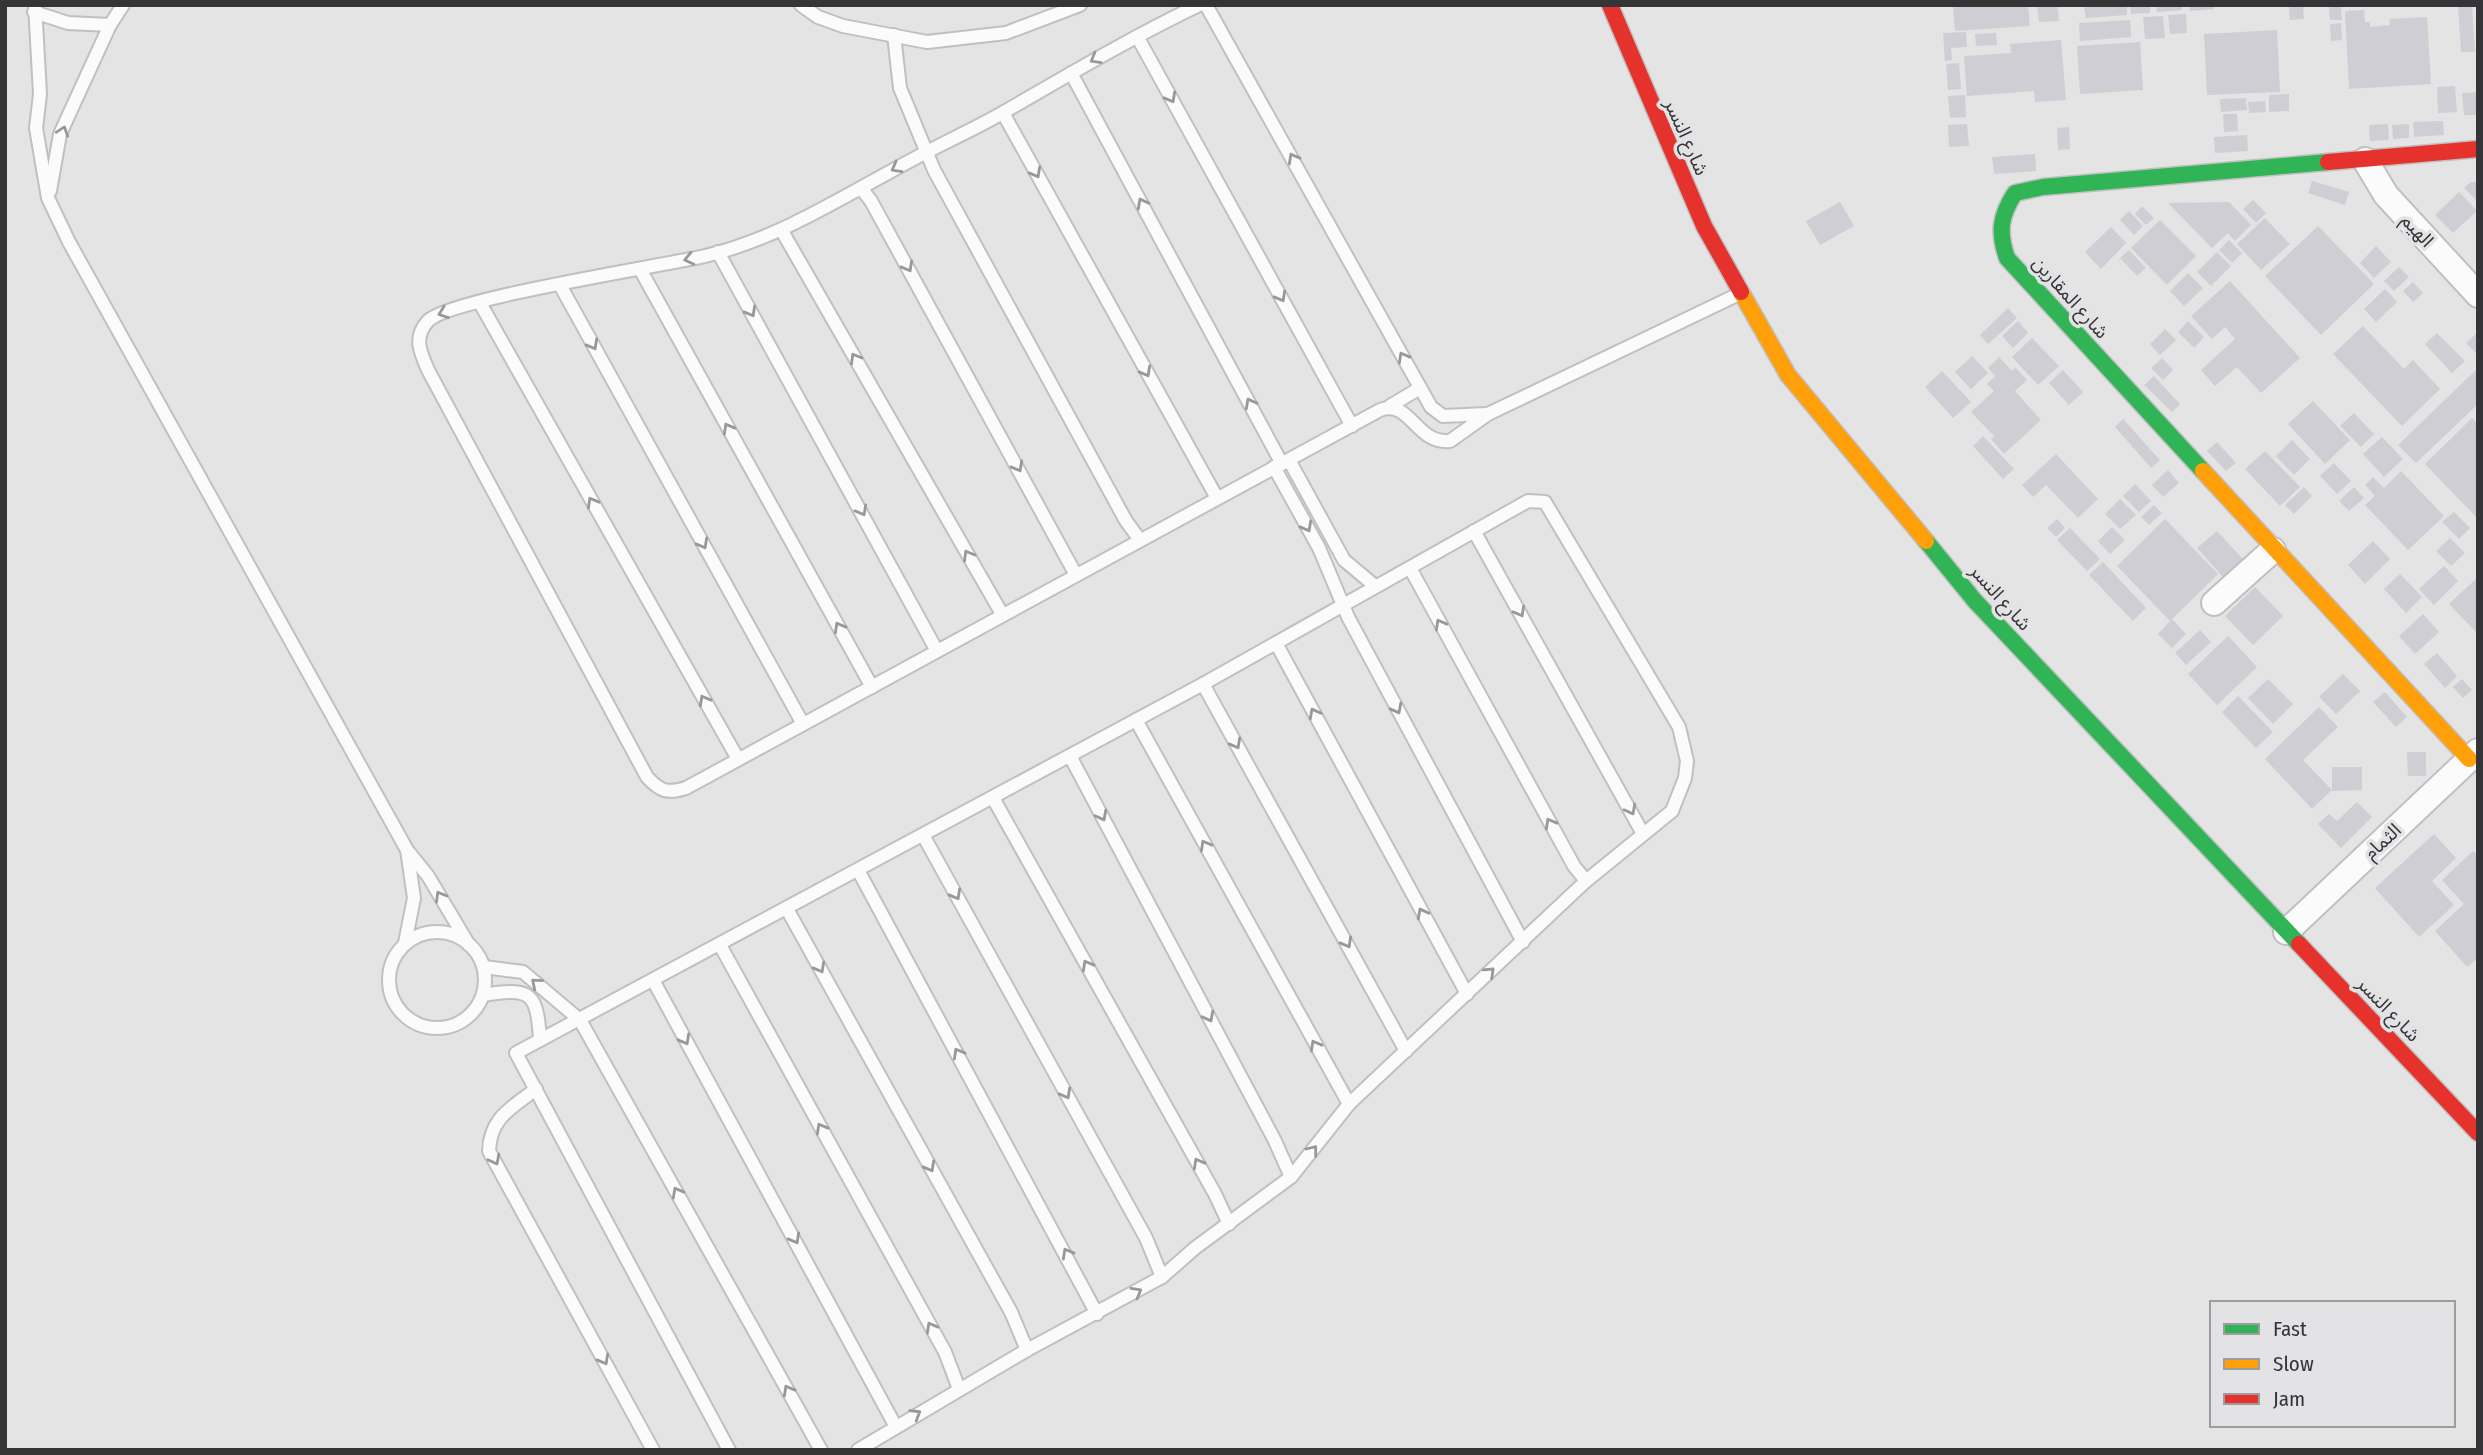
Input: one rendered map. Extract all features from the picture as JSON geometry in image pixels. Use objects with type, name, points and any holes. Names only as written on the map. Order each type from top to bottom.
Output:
[{"type":"street","name":"شارع النسر","points":[[1610,5],[1698,214],[1788,374],[1975,601],[2478,1133]]},
{"type":"street","name":"شارع المقارين","points":[[2473,755],[2273,550],[2007,258],[1998,235],[2003,209],[2015,192],[2043,187],[2478,149]]},
{"type":"street","name":"الهيم","points":[[2365,160],[2386,195],[2478,295]]},
{"type":"street","points":[[2214,603],[2273,550]]},
{"type":"street","name":"الثمام","points":[[2286,932],[2473,755]]},
{"type":"lane","points":[[48,198],[60,134],[110,25],[123,5]]},
{"type":"lane","points":[[801,5],[818,17],[843,26],[927,42],[1006,33],[1080,5]]},
{"type":"lane","points":[[1199,5],[782,231],[719,253],[560,285],[433,316],[421,331],[419,351],[647,777],[657,788],[670,793],[686,788],[1002,614],[1390,407],[1420,388]]},
{"type":"lane","points":[[1206,5],[1215,16],[1431,407],[1443,416],[1488,414]]},
{"type":"lane","points":[[110,25],[68,23],[34,8],[40,94],[36,128],[48,198],[69,243],[407,850],[428,876],[484,967],[483,995],[478,1007],[457,1025],[429,1028],[416,1024],[405,1017],[390,993],[390,966],[405,943],[414,898],[407,850]]},
{"type":"lane","points":[[894,35],[900,88],[926,152],[1126,521],[1140,540]]},
{"type":"lane","points":[[1138,38],[1352,426]]},
{"type":"lane","points":[[1072,74],[1282,463],[1344,560],[1375,586]]},
{"type":"lane","points":[[1003,113],[1217,498]]},
{"type":"lane","points":[[861,188],[871,201],[1076,575]]},
{"type":"lane","points":[[782,231],[1002,614]]},
{"type":"lane","points":[[719,253],[937,651]]},
{"type":"lane","points":[[640,270],[872,687]]},
{"type":"lane","points":[[560,285],[803,724]]},
{"type":"lane","points":[[1390,407],[1400,409],[1430,439],[1451,441],[1488,414],[1741,293]]},
{"type":"lane","points":[[480,303],[738,760]]},
{"type":"lane","points":[[1282,463],[1342,606],[1523,942]]},
{"type":"lane","points":[[729,1450],[516,1053],[1203,684],[1528,501],[1545,502],[1679,727],[1687,761],[1680,796],[1672,811],[1642,832],[1586,881],[1349,1104],[1291,1177],[1162,1277],[1027,1350],[858,1450]]},
{"type":"lane","points":[[1474,531],[1642,832]]},
{"type":"lane","points":[[1410,568],[1574,866],[1586,881]]},
{"type":"lane","points":[[1276,643],[1467,994]]},
{"type":"lane","points":[[1203,684],[1405,1051]]},
{"type":"lane","points":[[1136,720],[1349,1104]]},
{"type":"lane","points":[[1070,755],[1269,1129],[1291,1177]]},
{"type":"lane","points":[[993,797],[1215,1194],[1229,1224]]},
{"type":"lane","points":[[923,835],[1146,1238],[1162,1277]]},
{"type":"lane","points":[[858,870],[1097,1314]]},
{"type":"lane","points":[[787,909],[1011,1312],[1027,1350]]},
{"type":"lane","points":[[405,943],[430,932],[444,932],[457,936],[469,945]]},
{"type":"lane","points":[[720,944],[944,1352],[959,1389]]},
{"type":"lane","points":[[484,967],[523,972],[580,1020],[821,1450]]},
{"type":"lane","points":[[653,981],[896,1427]]},
{"type":"lane","points":[[483,995],[507,991],[527,994],[538,1006],[540,1040]]},
{"type":"lane","points":[[536,1089],[506,1112],[490,1133],[489,1151],[653,1450]]},
{"type":"building","points":[[1953,5],[2028,5],[2030,26],[1955,31]]},
{"type":"building","points":[[2037,5],[2057,5],[2059,21],[2039,22]]},
{"type":"building","points":[[2084,5],[2127,5],[2127,15],[2086,18]]},
{"type":"building","points":[[2130,5],[2150,5],[2150,13],[2131,14]]},
{"type":"building","points":[[2156,5],[2182,5],[2182,10],[2157,12]]},
{"type":"building","points":[[2189,5],[2213,5],[2214,9],[2190,11]]},
{"type":"building","points":[[2289,5],[2303,5],[2304,19],[2290,20]]},
{"type":"building","points":[[2329,5],[2341,5],[2342,20],[2330,20]]},
{"type":"building","points":[[2458,5],[2472,5],[2475,52],[2461,52]]},
{"type":"building","points":[[2364,10],[2365,22],[2370,22],[2370,27],[2390,25],[2389,19],[2427,17],[2431,84],[2349,89],[2345,11]]},
{"type":"building","points":[[2186,14],[2187,33],[2170,34],[2168,15]]},
{"type":"building","points":[[2163,16],[2165,38],[2145,39],[2143,17]]},
{"type":"building","points":[[2130,20],[2131,37],[2080,41],[2079,23]]},
{"type":"building","points":[[2341,23],[2342,40],[2331,41],[2330,24]]},
{"type":"building","points":[[2277,30],[2280,92],[2207,95],[2204,34]]},
{"type":"building","points":[[1966,32],[1967,47],[1951,48],[1952,60],[1945,61],[1943,33]]},
{"type":"building","points":[[1996,33],[1997,45],[1976,46],[1975,34]]},
{"type":"building","points":[[2061,40],[2066,100],[2035,102],[2034,91],[1967,96],[1964,56],[2011,53],[2010,44]]},
{"type":"building","points":[[2140,42],[2143,90],[2080,94],[2077,46]]},
{"type":"building","points":[[1959,63],[1961,89],[1948,90],[1946,64]]},
{"type":"building","points":[[2455,86],[2457,112],[2438,113],[2437,87]]},
{"type":"building","points":[[2478,92],[2478,115],[2464,115],[2462,93]]},
{"type":"building","points":[[2289,94],[2289,111],[2269,112],[2269,95]]},
{"type":"building","points":[[1965,95],[1966,117],[1950,118],[1948,96]]},
{"type":"building","points":[[2246,98],[2247,110],[2221,112],[2220,99]]},
{"type":"building","points":[[2265,101],[2266,112],[2249,113],[2248,102]]},
{"type":"building","points":[[2223,114],[2237,114],[2238,131],[2224,132]]},
{"type":"building","points":[[2443,121],[2444,135],[2414,137],[2413,122]]},
{"type":"building","points":[[1967,124],[1969,146],[1949,147],[1948,125]]},
{"type":"building","points":[[2388,124],[2389,140],[2370,141],[2369,125]]},
{"type":"building","points":[[2409,124],[2409,138],[2393,139],[2392,125]]},
{"type":"building","points":[[2069,127],[2070,149],[2058,150],[2057,128]]},
{"type":"building","points":[[2247,135],[2248,151],[2215,153],[2214,137]]},
{"type":"building","points":[[2035,154],[2036,171],[1994,174],[1992,157]]},
{"type":"building","points":[[2312,181],[2349,192],[2345,205],[2308,193]]},
{"type":"building","points":[[2471,182],[2478,182],[2478,202],[2464,188]]},
{"type":"building","points":[[2459,192],[2477,211],[2453,233],[2435,215]]},
{"type":"building","points":[[2253,200],[2266,213],[2256,223],[2243,209]]},
{"type":"building","points":[[1840,202],[1854,226],[1820,245],[1806,221]]},
{"type":"building","points":[[2229,202],[2251,225],[2235,241],[2228,233],[2212,248],[2168,203]]},
{"type":"building","points":[[2142,206],[2154,218],[2146,225],[2135,214]]},
{"type":"building","points":[[2129,211],[2143,226],[2134,235],[2120,220]]},
{"type":"building","points":[[2265,218],[2290,244],[2261,270],[2237,244]]},
{"type":"building","points":[[2160,220],[2196,256],[2167,285],[2131,248]]},
{"type":"building","points":[[2318,226],[2374,284],[2321,335],[2265,276]]},
{"type":"building","points":[[2111,227],[2126,243],[2101,269],[2085,252]]},
{"type":"building","points":[[2229,240],[2242,253],[2232,263],[2219,250]]},
{"type":"building","points":[[2376,246],[2391,262],[2374,278],[2360,263]]},
{"type":"building","points":[[2129,250],[2146,268],[2137,276],[2120,258]]},
{"type":"building","points":[[2217,252],[2231,266],[2211,286],[2197,272]]},
{"type":"building","points":[[2399,267],[2409,277],[2394,291],[2384,281]]},
{"type":"building","points":[[2188,273],[2203,288],[2184,306],[2170,291]]},
{"type":"building","points":[[2230,281],[2300,358],[2261,393],[2237,367],[2215,386],[2201,370],[2235,339],[2225,327],[2212,339],[2191,316]]},
{"type":"building","points":[[2413,282],[2423,293],[2413,302],[2403,291]]},
{"type":"building","points":[[2385,289],[2397,302],[2376,322],[2364,309]]},
{"type":"building","points":[[2008,308],[2017,318],[1988,344],[1980,335]]},
{"type":"building","points":[[2018,321],[2028,333],[2013,348],[2002,336]]},
{"type":"building","points":[[2188,321],[2204,337],[2194,348],[2178,332]]},
{"type":"building","points":[[2363,326],[2404,369],[2413,360],[2440,389],[2402,426],[2333,354]]},
{"type":"building","points":[[2165,329],[2176,340],[2160,355],[2150,344]]},
{"type":"building","points":[[2478,332],[2478,355],[2466,343]]},
{"type":"building","points":[[2437,333],[2465,361],[2452,373],[2425,344]]},
{"type":"building","points":[[2032,338],[2059,366],[2038,385],[2012,357]]},
{"type":"building","points":[[1972,356],[1988,373],[1971,389],[1955,372]]},
{"type":"building","points":[[1999,357],[2012,371],[2015,367],[2027,380],[2015,391],[2041,420],[2004,454],[1991,439],[1994,436],[1971,412],[1994,391],[1987,384],[1995,376],[1988,368]]},
{"type":"building","points":[[2162,358],[2173,370],[2163,380],[2151,368]]},
{"type":"building","points":[[2478,368],[2478,404],[2416,463],[2398,445]]},
{"type":"building","points":[[2063,370],[2083,392],[2069,405],[2049,383]]},
{"type":"building","points":[[1942,371],[1971,402],[1953,418],[1925,387]]},
{"type":"building","points":[[2154,376],[2180,404],[2172,412],[2144,385]]},
{"type":"building","points":[[2313,401],[2350,440],[2325,464],[2288,424]]},
{"type":"building","points":[[2354,413],[2374,434],[2361,447],[2340,426]]},
{"type":"building","points":[[2472,418],[2478,424],[2478,519],[2425,464]]},
{"type":"building","points":[[2123,419],[2160,460],[2151,468],[2115,427]]},
{"type":"building","points":[[1983,436],[2014,469],[2003,479],[1973,446]]},
{"type":"building","points":[[2382,437],[2403,459],[2384,477],[2363,454]]},
{"type":"building","points":[[2292,440],[2310,459],[2294,475],[2276,456]]},
{"type":"building","points":[[2217,442],[2236,463],[2226,471],[2207,451]]},
{"type":"building","points":[[2265,451],[2300,487],[2280,506],[2245,469]]},
{"type":"building","points":[[2056,454],[2098,499],[2078,518],[2046,485],[2033,497],[2022,485]]},
{"type":"building","points":[[2334,463],[2351,481],[2337,494],[2320,476]]},
{"type":"building","points":[[2168,470],[2179,483],[2163,497],[2152,485]]},
{"type":"building","points":[[2401,471],[2444,516],[2408,550],[2365,505],[2375,496],[2365,485],[2373,477],[2384,488]]},
{"type":"building","points":[[2135,484],[2151,501],[2139,512],[2123,496]]},
{"type":"building","points":[[2304,487],[2312,496],[2294,514],[2285,505]]},
{"type":"building","points":[[2354,487],[2364,498],[2349,511],[2339,501]]},
{"type":"building","points":[[2120,499],[2136,515],[2120,529],[2105,514]]},
{"type":"building","points":[[2154,505],[2162,513],[2149,525],[2141,517]]},
{"type":"building","points":[[2454,512],[2470,528],[2459,539],[2442,522]]},
{"type":"building","points":[[2057,519],[2065,528],[2056,537],[2047,528]]},
{"type":"building","points":[[2165,519],[2218,574],[2170,621],[2117,566]]},
{"type":"building","points":[[2112,527],[2125,540],[2110,554],[2098,541]]},
{"type":"building","points":[[2070,528],[2100,559],[2087,571],[2057,540]]},
{"type":"building","points":[[2217,531],[2243,559],[2223,577],[2197,548]]},
{"type":"building","points":[[2450,538],[2465,553],[2451,566],[2436,551]]},
{"type":"building","points":[[2373,541],[2390,559],[2365,584],[2348,565]]},
{"type":"building","points":[[2103,562],[2146,608],[2133,621],[2089,575]]},
{"type":"building","points":[[2444,566],[2458,581],[2434,605],[2419,589]]},
{"type":"building","points":[[2400,574],[2422,597],[2406,613],[2384,589]]},
{"type":"building","points":[[2478,577],[2478,634],[2449,604]]},
{"type":"building","points":[[2255,587],[2283,616],[2253,645],[2225,616]]},
{"type":"building","points":[[2423,614],[2439,632],[2415,654],[2399,636]]},
{"type":"building","points":[[2172,619],[2186,634],[2172,648],[2158,634]]},
{"type":"building","points":[[2200,630],[2211,642],[2186,665],[2175,653]]},
{"type":"building","points":[[2228,636],[2257,667],[2217,705],[2188,674]]},
{"type":"building","points":[[2437,653],[2457,676],[2445,688],[2424,664]]},
{"type":"building","points":[[2343,674],[2360,691],[2336,714],[2319,697]]},
{"type":"building","points":[[2268,679],[2293,704],[2273,724],[2248,698]]},
{"type":"building","points":[[2462,679],[2472,690],[2463,698],[2453,687]]},
{"type":"building","points":[[2385,692],[2407,717],[2396,727],[2373,702]]},
{"type":"building","points":[[2238,696],[2273,732],[2256,748],[2222,712]]},
{"type":"building","points":[[2319,707],[2338,727],[2303,760],[2332,790],[2312,809],[2265,759]]},
{"type":"building","points":[[2407,752],[2426,752],[2426,776],[2408,776]]},
{"type":"building","points":[[2332,767],[2362,767],[2362,790],[2332,791]]},
{"type":"building","points":[[2357,802],[2372,817],[2341,848],[2318,824],[2329,814],[2337,821]]},
{"type":"building","points":[[2434,834],[2456,858],[2432,881],[2454,905],[2419,937],[2375,888]]},
{"type":"building","points":[[2473,851],[2478,856],[2478,958],[2467,967],[2435,931],[2464,904],[2442,880]]},
{"type":"traffic: fast","points":[[2203,471],[2007,258],[2002,240],[2006,209],[2015,193],[2043,187],[2328,162]]},
{"type":"traffic: fast","points":[[1926,541],[1975,601],[2299,944]]},
{"type":"traffic: slow","points":[[1741,292],[1788,375],[1926,541]]},
{"type":"traffic: slow","points":[[2203,471],[2469,759]]},
{"type":"traffic: jam","points":[[1610,5],[1704,226],[1741,292]]},
{"type":"traffic: jam","points":[[2328,162],[2478,149]]},
{"type":"traffic: jam","points":[[2299,944],[2478,1133]]}]
